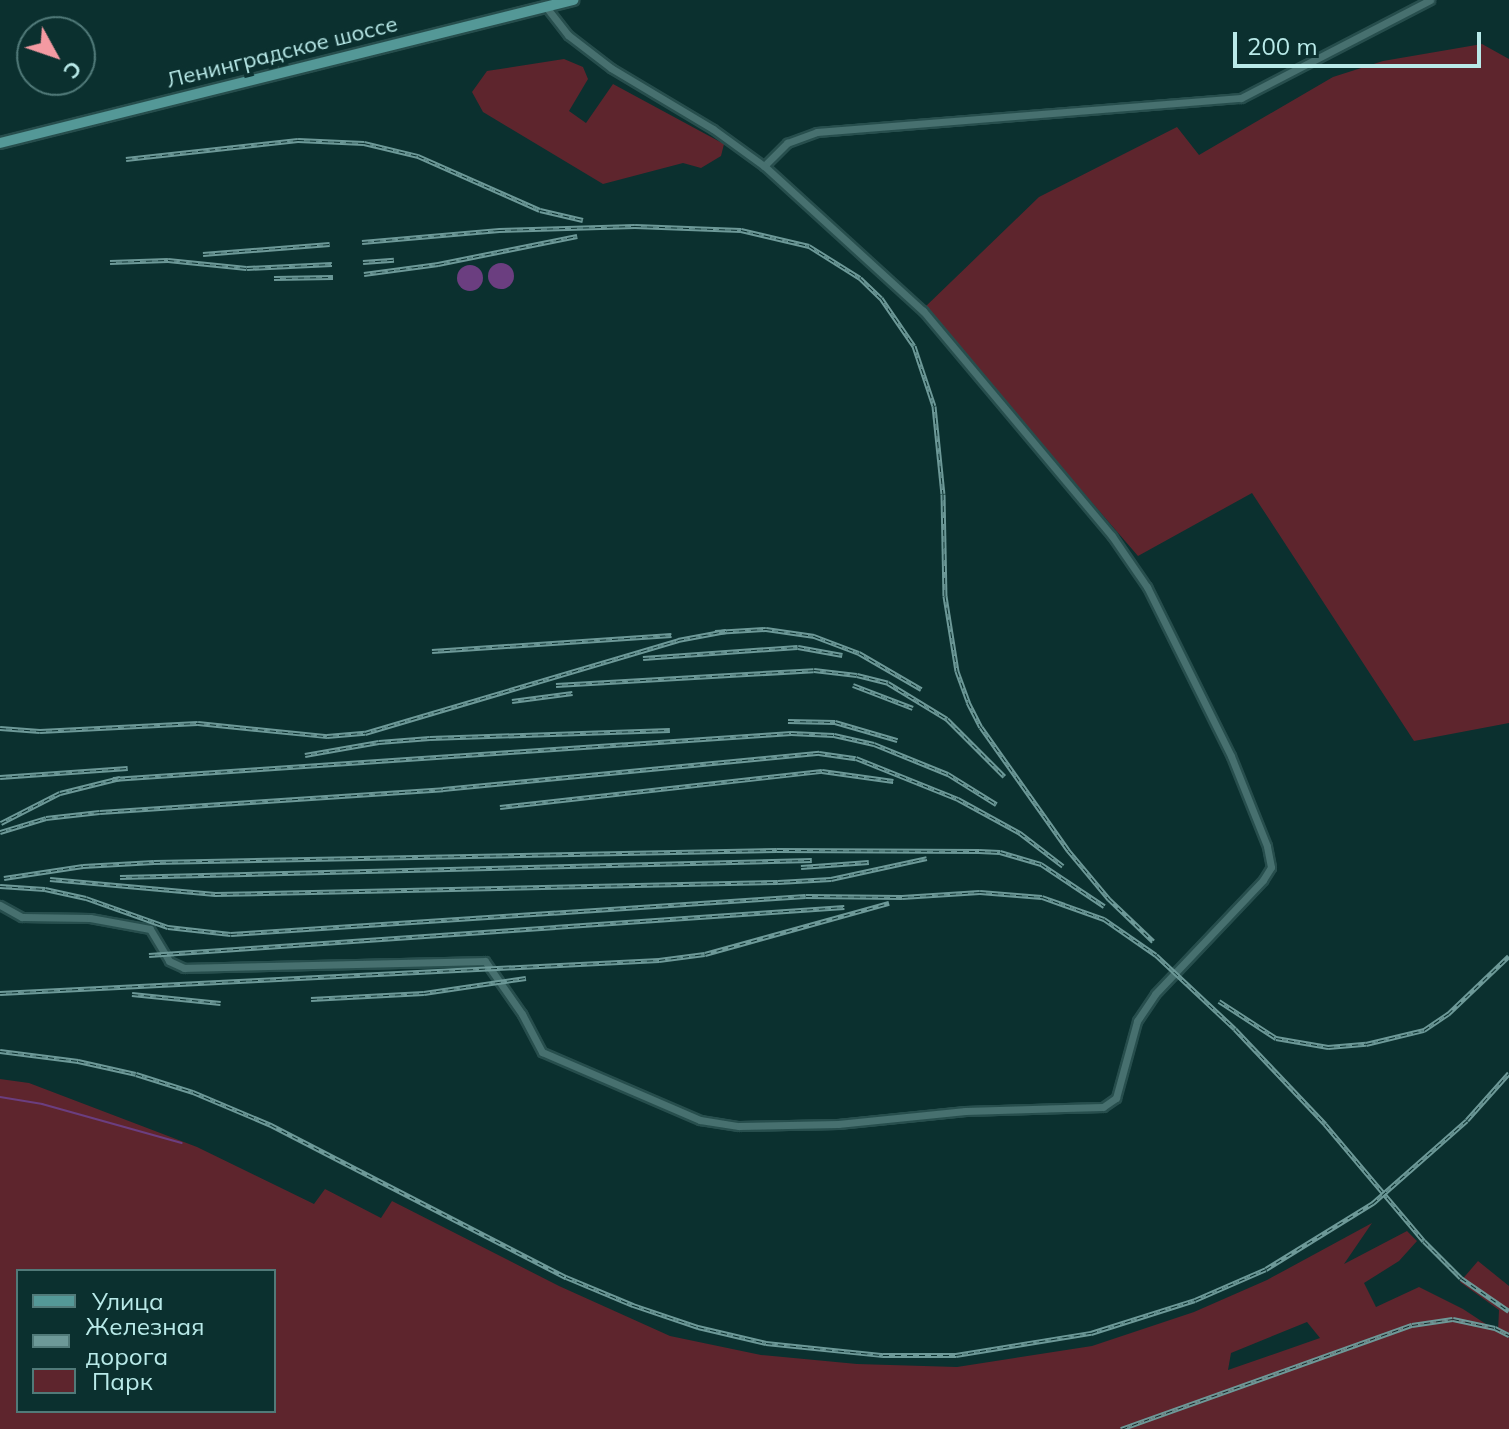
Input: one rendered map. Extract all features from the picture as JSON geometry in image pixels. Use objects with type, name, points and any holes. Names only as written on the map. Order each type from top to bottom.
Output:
[{"type":"main road","name":"Ленинградское шоссе","points":[[0,143],[573,0]]},
{"type":"street","points":[[764,166],[787,143],[817,132],[1241,98],[1430,0]]},
{"type":"street","points":[[0,905],[22,917],[90,918],[150,929],[169,961],[184,968],[485,961],[522,1014],[542,1052],[700,1120],[739,1126],[838,1124],[965,1111],[1103,1107],[1116,1098],[1137,1021],[1155,994],[1263,880],[1271,867],[1267,846],[1231,756],[1147,587],[1112,536],[923,311],[764,166],[713,129],[611,68],[568,35],[546,7]]},
{"type":"green space","points":[[1482,44],[1509,59],[1509,723],[1414,741],[1252,493],[1138,556],[924,308],[1039,197],[1177,127],[1199,155],[1333,77],[1383,61]]},
{"type":"green space","points":[[564,59],[583,67],[588,79],[569,111],[586,123],[613,84],[724,144],[721,156],[701,168],[683,163],[603,184],[483,112],[472,92],[487,71]]},
{"type":"green space","points":[[0,1079],[29,1083],[197,1147],[314,1204],[325,1189],[381,1218],[392,1201],[559,1286],[670,1336],[761,1355],[857,1364],[957,1367],[1092,1346],[1194,1312],[1267,1280],[1372,1223],[1344,1264],[1407,1231],[1417,1241],[1399,1261],[1364,1283],[1376,1307],[1419,1287],[1463,1309],[1498,1332],[1499,1310],[1460,1282],[1478,1261],[1509,1286],[1509,1429],[0,1429]],"holes":[[[1307,1322],[1320,1338],[1228,1370],[1231,1353]]]},
{"type":"shaded area","points":[[501,263],[510,267],[514,276],[510,285],[501,289],[492,285],[488,276],[492,267]]},
{"type":"shaded area","points":[[470,265],[479,269],[483,278],[479,287],[470,291],[461,287],[457,278],[461,269]]},
{"type":"waterway","points":[[0,1097],[42,1104],[182,1143]]},
{"type":"railway","points":[[126,159],[298,140],[364,143],[418,156],[540,210],[583,220]]},
{"type":"railway","points":[[362,242],[499,230],[635,226],[741,230],[809,246],[860,278],[881,298],[914,346],[934,406],[943,494],[945,596],[957,671],[968,702],[981,727],[1068,850],[1109,899],[1153,941]]},
{"type":"railway","points":[[364,274],[438,264],[577,236]]},
{"type":"railway","points":[[203,254],[330,244]]},
{"type":"railway","points":[[110,262],[168,260],[247,268],[332,264]]},
{"type":"railway","points":[[363,262],[394,260]]},
{"type":"railway","points":[[274,278],[333,277]]},
{"type":"railway","points":[[715,632],[766,629],[814,636],[859,653],[921,689]]},
{"type":"railway","points":[[0,728],[40,731],[198,723],[327,736],[365,733],[678,640],[726,631]]},
{"type":"railway","points":[[432,651],[671,635]]},
{"type":"railway","points":[[643,658],[798,647],[842,655]]},
{"type":"railway","points":[[556,685],[814,670],[857,675],[888,683],[947,719],[1004,776]]},
{"type":"railway","points":[[853,685],[913,708]]},
{"type":"railway","points":[[512,701],[572,693]]},
{"type":"railway","points":[[788,721],[835,722],[897,740]]},
{"type":"railway","points":[[305,755],[379,742],[430,738],[670,730]]},
{"type":"railway","points":[[113,779],[791,733],[834,735],[874,744],[948,774],[996,804]]},
{"type":"railway","points":[[0,832],[46,818],[100,812],[443,789],[819,753],[856,758],[958,799],[1020,833],[1063,866]]},
{"type":"railway","points":[[0,777],[128,768]]},
{"type":"railway","points":[[500,807],[822,771],[893,781]]},
{"type":"railway","points":[[1,823],[60,793],[120,778]]},
{"type":"railway","points":[[4,878],[83,866],[154,862],[777,850],[979,851],[1000,852],[1041,864],[1104,906]]},
{"type":"railway","points":[[50,879],[215,894],[778,882],[831,879],[927,858]]},
{"type":"railway","points":[[120,877],[812,860]]},
{"type":"railway","points":[[801,867],[869,862]]},
{"type":"railway","points":[[0,886],[45,889],[86,898],[168,927],[231,934],[806,896],[902,897],[980,892],[1042,897],[1104,919],[1156,955],[1235,1029],[1325,1124],[1424,1241],[1461,1278],[1509,1311]]},
{"type":"railway","points":[[0,993],[659,960],[705,954],[889,903]]},
{"type":"railway","points":[[149,955],[844,907]]},
{"type":"railway","points":[[1219,1001],[1276,1038],[1328,1047],[1366,1044],[1424,1030],[1448,1014],[1509,956]]},
{"type":"railway","points":[[311,999],[424,993],[526,978]]},
{"type":"railway","points":[[132,994],[221,1003]]},
{"type":"railway","points":[[0,1051],[78,1061],[136,1074],[193,1092],[271,1125],[566,1277],[633,1305],[698,1327],[766,1343],[883,1355],[956,1355],[1091,1333],[1195,1300],[1266,1269],[1373,1203],[1467,1120],[1509,1073]]},
{"type":"railway","points":[[1121,1429],[1412,1325],[1453,1319],[1495,1328],[1509,1335]]}]
